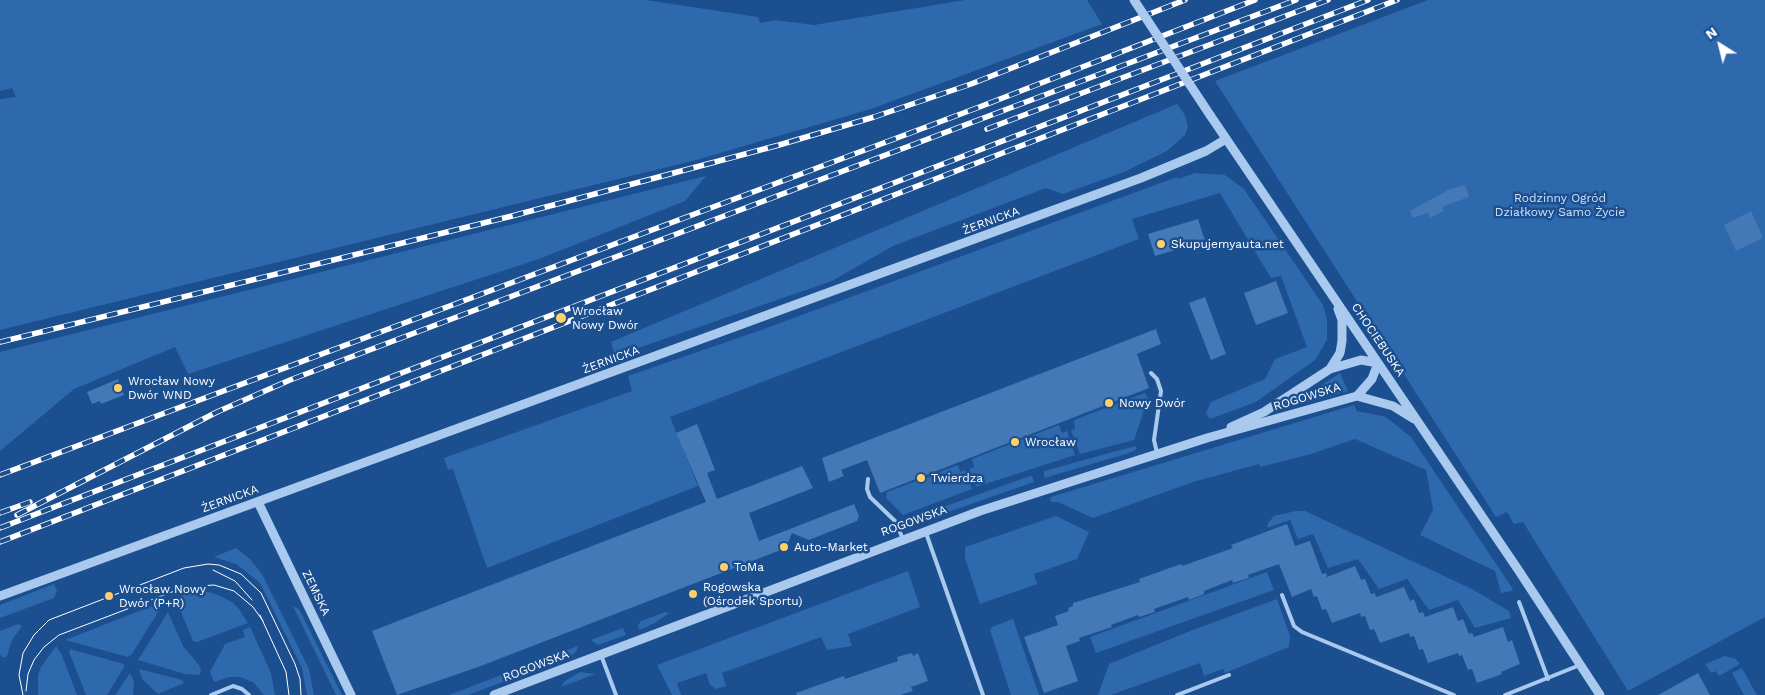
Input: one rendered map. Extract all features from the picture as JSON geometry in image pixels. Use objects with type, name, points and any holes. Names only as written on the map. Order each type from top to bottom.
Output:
[{"type":"street","name":"CHOCIEBUSKA","points":[[1134,0],[1600,695]]},
{"type":"street","name":"ŻERNICKA","points":[[0,596],[1141,178],[1206,151],[1226,139]]},
{"type":"street","name":"ROGOWSKA","points":[[1330,369],[1340,353],[1342,341],[1342,320],[1335,299]]},
{"type":"street","name":"ROGOWSKA","points":[[1207,438],[1264,412],[1330,369],[1360,360],[1378,363],[1372,379],[1357,396]]},
{"type":"street","name":"ROGOWSKA","points":[[494,695],[925,530],[1207,438],[1357,396],[1393,406],[1418,422]]},
{"type":"street","name":"ZEMSKA","points":[[258,502],[351,695]]},
{"type":"lane","points":[[1151,373],[1158,379],[1161,391],[1154,440],[1157,454]]},
{"type":"lane","points":[[868,479],[867,489],[870,497],[895,521],[903,539]]},
{"type":"lane","points":[[925,530],[983,695]]},
{"type":"lane","points":[[1282,595],[1294,626],[1302,632],[1454,695]]},
{"type":"lane","points":[[1518,602],[1548,679]]},
{"type":"lane","points":[[600,654],[616,695]]},
{"type":"lane","points":[[1505,695],[1580,665]]},
{"type":"lane","points":[[1177,695],[1229,676]]},
{"type":"lane","points":[[211,695],[233,686],[242,689],[249,695]]},
{"type":"green space","points":[[0,0],[646,0],[758,17],[760,23],[775,20],[814,25],[965,0],[1087,0],[1102,24],[871,109],[696,160],[0,330],[0,99],[16,97],[12,88],[0,91]]},
{"type":"green space","name":"Rodzinny Ogród Działkowy Samo Życie","points":[[1428,0],[1765,0],[1765,617],[1628,691],[1523,522],[1514,524],[1507,512],[1496,517],[1215,81]]},
{"type":"green space","points":[[1177,104],[1185,115],[1188,127],[1185,135],[1167,151],[1124,172],[1063,194],[1046,188],[893,246],[832,281],[615,356],[611,342]]},
{"type":"green space","points":[[1195,173],[1225,175],[1244,189],[1323,305],[1327,319],[1327,340],[1315,360],[1256,402],[1210,419],[1206,413],[1211,402],[1265,379],[1275,359],[1307,347],[1281,276],[1271,278],[1220,193],[1132,219],[1139,239],[670,417],[698,486],[487,568],[453,469],[448,470],[444,458],[632,391],[628,376],[761,330],[1177,177],[1178,179]]},
{"type":"green space","points":[[706,176],[685,201],[539,259],[188,374],[175,347],[74,389],[0,451],[0,352]]},
{"type":"green space","points":[[1340,373],[1348,391],[1299,405],[1299,400]]},
{"type":"green space","points":[[1145,393],[1148,399],[1134,440],[1080,454],[1071,430],[1075,429],[1074,420]]},
{"type":"green space","points":[[1354,405],[1357,411],[1386,417],[1411,437],[1513,589],[1512,591],[1501,593],[1495,571],[1420,535],[1433,510],[1426,470],[1355,439],[1311,454],[1260,467],[1259,464],[1193,482],[1093,518],[1058,502],[1051,502],[1050,498],[1054,496]]},
{"type":"green space","points":[[1059,425],[1062,433],[1067,431],[1075,455],[976,487],[969,469],[974,467],[972,459]]},
{"type":"green space","points":[[1135,446],[1137,448],[1134,451],[1126,454],[1044,478],[1044,471]]},
{"type":"green space","points":[[958,465],[960,472],[965,470],[972,489],[903,515],[886,498],[887,492]]},
{"type":"green space","points":[[1032,476],[1034,482],[911,525],[901,522]]},
{"type":"green space","points":[[1305,511],[1472,589],[1509,611],[1511,618],[1475,628],[1458,600],[1429,610],[1407,579],[1379,589],[1358,559],[1328,568],[1313,534],[1298,539],[1290,520],[1267,528],[1268,523],[1274,516]]},
{"type":"green space","points":[[1056,516],[1089,532],[1077,559],[1034,574],[1037,584],[980,604],[965,558],[965,547]]},
{"type":"green space","points":[[236,548],[250,559],[262,574],[309,669],[314,695],[307,695],[302,668],[260,583],[236,564],[214,557]]},
{"type":"green space","points":[[908,571],[920,607],[848,634],[852,646],[827,650],[821,637],[722,673],[726,686],[716,689],[710,685],[706,673],[677,683],[681,695],[672,695],[657,665]]},
{"type":"green space","points":[[1267,572],[1274,590],[1096,653],[1090,637]]},
{"type":"green space","points":[[54,584],[57,591],[54,598],[0,618],[0,605]]},
{"type":"green space","points":[[205,591],[232,602],[248,623],[197,642],[193,641],[175,598],[192,592]]},
{"type":"green space","points":[[1277,599],[1290,636],[1289,647],[1225,673],[1223,669],[1204,676],[1200,663],[1111,695],[1098,695],[1109,664],[1190,631]]},
{"type":"green space","points":[[165,601],[132,654],[128,657],[65,640]]},
{"type":"green space","points":[[293,606],[299,609],[342,695],[336,695]]},
{"type":"green space","points":[[168,612],[183,646],[199,665],[201,671],[199,675],[185,674],[138,660]]},
{"type":"green space","points":[[665,612],[669,613],[655,623],[639,630],[638,625],[641,621]]},
{"type":"green space","points":[[1013,619],[1039,695],[1011,695],[990,630],[992,627]]},
{"type":"green space","points":[[18,624],[22,626],[12,640],[7,656],[3,658],[0,654],[0,631]]},
{"type":"green space","points":[[250,627],[271,673],[275,695],[264,695],[253,682],[240,677],[229,677],[214,682],[210,672],[225,644],[245,637],[243,630]]},
{"type":"green space","points":[[623,628],[626,635],[598,645],[591,640]]},
{"type":"green space","points":[[56,646],[61,653],[77,695],[38,695],[38,675],[41,667]]},
{"type":"green space","points":[[578,646],[576,652],[571,656],[468,695],[449,695]]},
{"type":"green space","points":[[70,649],[124,664],[107,695],[86,695],[69,652]]},
{"type":"green space","points":[[1725,656],[1736,659],[1740,664],[1719,676],[1716,671],[1711,673],[1705,664]]},
{"type":"green space","points":[[1742,668],[1757,695],[1744,695],[1732,673]]},
{"type":"green space","points":[[139,669],[182,680],[184,683],[158,694],[142,679]]},
{"type":"green space","points":[[580,672],[595,674],[561,687],[565,681]]},
{"type":"green space","points":[[130,673],[134,681],[133,695],[115,695]]},
{"type":"building","points":[[1465,185],[1469,197],[1442,207],[1444,211],[1430,218],[1428,213],[1413,218],[1410,211],[1450,189]]},
{"type":"building","points":[[1751,211],[1763,238],[1736,251],[1724,225]]},
{"type":"building","points":[[1198,219],[1205,241],[1155,256],[1148,234]]},
{"type":"building","points":[[1276,281],[1288,313],[1256,325],[1244,293]]},
{"type":"building","points":[[1205,297],[1226,354],[1211,360],[1189,303]]},
{"type":"building","points":[[1156,329],[1161,344],[1137,354],[1149,388],[880,493],[867,460],[841,470],[844,476],[829,482],[822,458]]},
{"type":"building","points":[[118,379],[124,395],[101,404],[100,401],[92,404],[87,392]]},
{"type":"building","points":[[697,424],[715,470],[707,473],[717,499],[802,466],[813,488],[749,513],[759,541],[854,504],[859,516],[857,521],[809,540],[792,533],[786,548],[478,667],[397,695],[372,631],[706,502],[676,433]]},
{"type":"building","points":[[1287,524],[1295,546],[1310,541],[1322,574],[1326,573],[1327,577],[1355,566],[1361,580],[1365,579],[1371,594],[1375,593],[1376,597],[1404,587],[1410,601],[1414,599],[1419,613],[1423,612],[1425,617],[1453,607],[1458,621],[1463,619],[1469,634],[1472,633],[1474,637],[1503,627],[1508,642],[1512,640],[1520,664],[1501,672],[1502,674],[1477,683],[1472,669],[1468,670],[1462,655],[1459,656],[1458,653],[1428,663],[1423,649],[1419,650],[1414,636],[1410,637],[1409,633],[1380,643],[1374,629],[1370,630],[1365,616],[1361,617],[1360,613],[1332,623],[1326,609],[1322,610],[1317,596],[1314,597],[1311,589],[1292,597],[1279,564],[1248,575],[1249,578],[1233,583],[1232,580],[1204,591],[1204,594],[1189,600],[1188,597],[1154,609],[1155,612],[1139,617],[1138,615],[1111,625],[1112,627],[1079,638],[1080,641],[1066,646],[1078,681],[1044,693],[1024,637],[1058,625],[1055,616],[1069,611],[1068,608],[1073,606],[1073,603],[1140,582],[1139,579],[1233,548],[1231,545]]},
{"type":"building","points":[[912,653],[913,656],[918,653],[928,681],[911,687],[913,691],[900,695],[797,695],[796,693],[844,676],[845,679],[898,661],[897,657]]},
{"type":"building","points":[[1698,673],[1710,695],[1658,695]]},
{"type":"tram line","points":[[23,695],[19,675],[23,653],[34,635],[49,620],[184,568],[208,564],[219,565],[241,574],[261,593],[295,664],[300,679],[301,695]]},
{"type":"tram line","points":[[213,570],[235,581],[252,600]]},
{"type":"tram line","points":[[26,691],[28,674],[34,660],[44,647],[59,635],[185,587],[214,585],[234,591],[253,607],[263,621]]},
{"type":"tram line","points":[[260,615],[286,672],[289,695]]},
{"type":"railway","points":[[0,342],[512,216],[779,145],[874,117],[971,84],[1185,0]]},
{"type":"railway","points":[[0,475],[982,106],[1255,0]]},
{"type":"railway","points":[[17,515],[217,412],[290,380],[1296,0]]},
{"type":"railway","points":[[987,129],[1328,0]]},
{"type":"railway","points":[[0,528],[1368,0]]},
{"type":"railway","points":[[0,542],[1397,0]]},
{"type":"railway","points":[[0,513],[30,502]]},
{"type":"place","name":"Skupujemyauta.net","points":[[1161,244]]},
{"type":"place","name":"Wrocław Nowy Dwór","points":[[561,318]]},
{"type":"place","name":"Wrocław Nowy Dwór WND","points":[[118,388]]},
{"type":"place","name":"Nowy Dwór","points":[[1109,403]]},
{"type":"place","name":"Wrocław","points":[[1015,442]]},
{"type":"place","name":"Twierdza","points":[[921,478]]},
{"type":"place","name":"Auto-Market","points":[[784,547]]},
{"type":"place","name":"ToMa","points":[[724,567]]},
{"type":"place","name":"Rogowska (Ośrodek Sportu)","points":[[693,594]]},
{"type":"place","name":"Wrocław Nowy Dwór (P+R)","points":[[109,596]]}]
